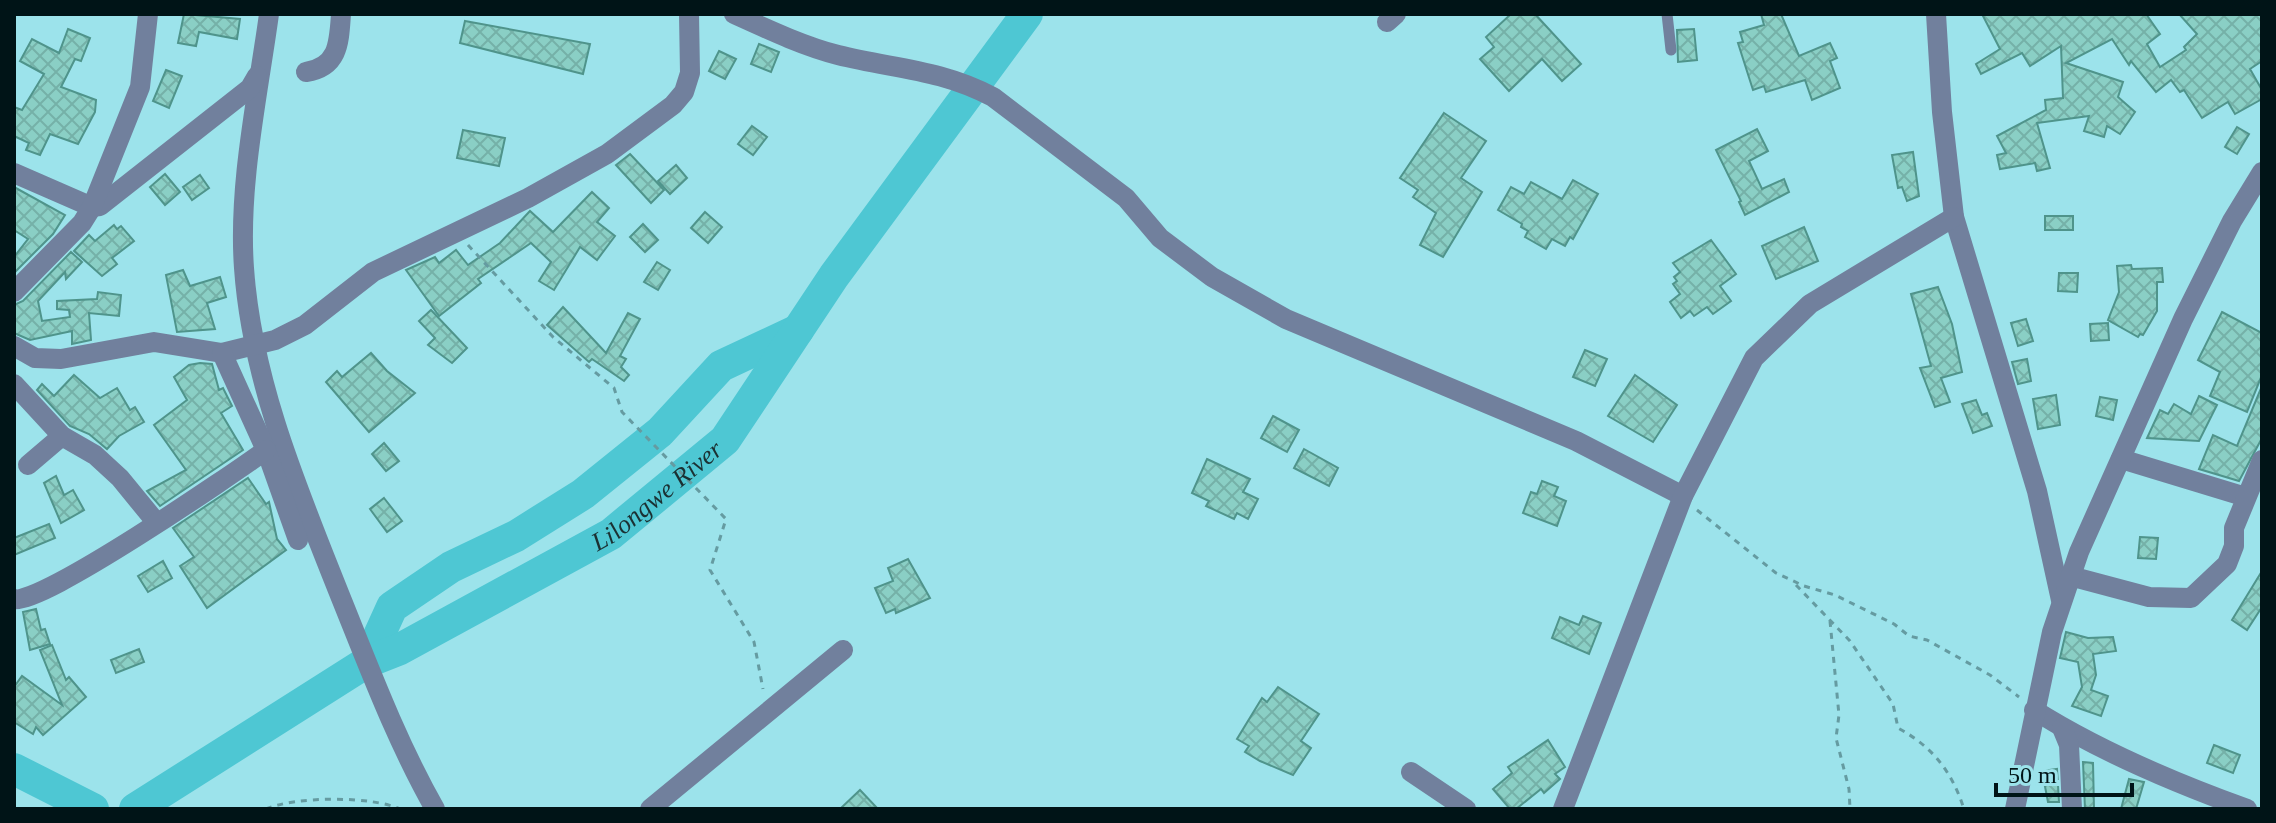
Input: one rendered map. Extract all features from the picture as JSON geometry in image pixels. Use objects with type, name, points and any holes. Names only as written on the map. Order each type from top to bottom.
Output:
[{"type":"street","points":[[14,292],[82,223],[92,207],[140,87],[148,14]]},
{"type":"street","points":[[269,14],[257,76],[243,264],[253,345],[279,434],[323,552],[411,767],[435,809]]},
{"type":"street","points":[[306,72],[320,70],[332,61],[338,47],[341,14]]},
{"type":"street","points":[[14,346],[35,358],[48,358],[154,342],[222,353],[275,340],[305,325],[373,272],[528,198],[607,154],[673,105],[684,92],[690,73],[689,14]]},
{"type":"street","points":[[734,14],[836,54],[936,72],[974,87],[993,97],[1126,198],[1160,238],[1212,277],[1286,319],[1576,441],[1683,496]]},
{"type":"street","points":[[1936,14],[1942,112],[1954,217],[2037,491],[2061,600]]},
{"type":"street","points":[[14,173],[92,207],[100,206],[250,88],[257,76]]},
{"type":"street","points":[[2015,809],[2034,710],[2061,600],[2070,576],[2209,266],[2260,182]]},
{"type":"street","points":[[1563,809],[1683,496],[1754,358],[1810,304],[1954,217]]},
{"type":"street","points":[[222,353],[266,450],[298,540]]},
{"type":"street","points":[[14,384],[62,436],[95,455],[120,478],[156,522]]},
{"type":"street","points":[[28,465],[62,436]]},
{"type":"street","points":[[14,599],[22,601],[32,597],[80,572],[266,450]]},
{"type":"street","points":[[2121,459],[2246,497]]},
{"type":"street","points":[[2070,576],[2149,597],[2191,598],[2227,564],[2234,546],[2234,528],[2262,460]]},
{"type":"street","points":[[650,809],[843,650]]},
{"type":"street","points":[[2034,710],[2062,728],[2247,809]]},
{"type":"street","points":[[2062,728],[2069,745],[2072,809]]},
{"type":"street","points":[[1411,772],[1466,809]]},
{"type":"lane","points":[[1667,14],[1671,50]]},
{"type":"path","points":[[456,232],[553,337],[614,388],[622,412],[726,519],[710,570],[754,642],[770,712]]},
{"type":"path","points":[[1683,496],[1707,519],[1793,582],[1850,641],[1893,704],[1898,728],[1918,739],[1939,758],[1956,784],[1964,809]]},
{"type":"path","points":[[1793,582],[1835,595],[1894,624],[1909,636],[1927,640],[2006,685],[2034,710]]},
{"type":"path","points":[[1830,621],[1839,715],[1836,738],[1849,789],[1850,809]]},
{"type":"path","points":[[266,809],[285,801],[317,798],[400,809]]},
{"type":"building","points":[[184,14],[240,19],[237,39],[199,32],[196,46],[178,43]]},
{"type":"building","points":[[1511,14],[1535,14],[1581,64],[1562,81],[1542,59],[1509,91],[1480,59],[1494,47],[1486,37]]},
{"type":"building","points":[[1761,14],[1781,14],[1799,56],[1830,43],[1837,58],[1830,61],[1840,88],[1812,100],[1805,80],[1766,92],[1764,86],[1753,90],[1738,43],[1743,42],[1740,32],[1764,25]]},
{"type":"building","points":[[1982,14],[2146,14],[2160,34],[2147,44],[2160,67],[2186,50],[2184,47],[2197,34],[2179,14],[2262,14],[2262,61],[2250,69],[2262,90],[2262,99],[2235,114],[2228,102],[2202,118],[2184,90],[2180,92],[2171,80],[2156,92],[2131,61],[2129,65],[2112,39],[2066,63],[2123,82],[2118,97],[2135,112],[2120,134],[2107,126],[2104,137],[2084,131],[2089,116],[2037,123],[2050,168],[2037,171],[2035,163],[2000,169],[1997,155],[2006,153],[1997,136],[2046,110],[2045,100],[2063,98],[2061,46],[2030,66],[2022,53],[1981,74],[1976,64],[2000,49]]},
{"type":"building","points":[[465,21],[590,44],[583,74],[460,43]]},
{"type":"building","points":[[68,29],[90,38],[81,61],[75,59],[61,87],[96,100],[95,112],[78,144],[50,134],[40,155],[26,150],[29,143],[14,136],[14,107],[22,110],[44,74],[20,61],[32,39],[59,53]]},
{"type":"building","points":[[1694,29],[1697,60],[1678,62],[1677,30]]},
{"type":"building","points":[[759,44],[779,52],[771,72],[751,64]]},
{"type":"building","points":[[719,51],[736,59],[725,79],[709,71]]},
{"type":"building","points":[[166,70],[182,76],[169,108],[153,101]]},
{"type":"building","points":[[1444,113],[1486,141],[1461,178],[1482,192],[1443,257],[1420,245],[1436,213],[1413,197],[1418,190],[1400,178]]},
{"type":"building","points":[[752,126],[767,137],[753,155],[738,144]]},
{"type":"building","points":[[2237,127],[2249,134],[2237,154],[2225,147]]},
{"type":"building","points":[[1757,129],[1768,151],[1749,161],[1762,189],[1784,179],[1789,192],[1745,215],[1716,150]]},
{"type":"building","points":[[463,130],[505,138],[499,166],[457,158]]},
{"type":"building","points":[[1913,152],[1919,196],[1907,201],[1902,187],[1898,188],[1892,155]]},
{"type":"building","points":[[630,154],[664,190],[651,203],[616,165]]},
{"type":"building","points":[[676,165],[687,178],[670,194],[658,181]]},
{"type":"building","points":[[165,174],[180,192],[165,205],[150,187]]},
{"type":"building","points":[[200,175],[209,188],[192,200],[183,187]]},
{"type":"building","points":[[1573,180],[1598,194],[1573,239],[1570,237],[1565,246],[1552,239],[1546,249],[1525,237],[1528,231],[1521,227],[1522,224],[1498,210],[1511,187],[1524,194],[1531,182],[1562,199]]},
{"type":"building","points":[[14,187],[65,215],[53,234],[14,273],[14,257],[28,239],[14,230]]},
{"type":"building","points":[[592,192],[609,208],[597,222],[615,236],[597,260],[580,247],[554,290],[539,281],[551,262],[531,243],[478,279],[481,283],[439,316],[406,270],[435,257],[439,263],[456,250],[468,265],[500,243],[530,211],[553,232]]},
{"type":"building","points":[[705,212],[722,227],[708,243],[691,228]]},
{"type":"building","points":[[2045,216],[2073,216],[2073,230],[2045,230]]},
{"type":"building","points":[[643,224],[658,240],[645,252],[630,237]]},
{"type":"building","points":[[114,225],[117,229],[121,226],[134,241],[112,258],[117,264],[102,276],[74,251],[89,235],[95,241]]},
{"type":"building","points":[[1804,227],[1818,261],[1776,279],[1762,246]]},
{"type":"building","points":[[1711,240],[1736,274],[1720,286],[1731,301],[1713,314],[1707,307],[1694,316],[1690,311],[1681,318],[1670,302],[1680,294],[1673,284],[1677,281],[1674,277],[1680,272],[1673,263]]},
{"type":"building","points":[[71,252],[82,262],[66,279],[65,272],[38,301],[42,321],[70,317],[69,310],[57,309],[57,301],[97,299],[98,292],[121,295],[119,316],[89,313],[91,340],[72,344],[72,331],[30,340],[14,333],[14,305],[23,301]]},
{"type":"building","points":[[657,262],[670,270],[658,290],[644,282]]},
{"type":"building","points":[[2131,265],[2132,269],[2162,268],[2163,282],[2157,282],[2157,311],[2143,335],[2138,337],[2108,320],[2119,292],[2117,266]]},
{"type":"building","points":[[183,270],[190,286],[220,277],[226,297],[207,303],[215,329],[177,332],[166,275]]},
{"type":"building","points":[[2059,273],[2078,273],[2077,292],[2058,291]]},
{"type":"building","points":[[1938,287],[1952,324],[1962,372],[1941,378],[1950,402],[1935,407],[1920,368],[1931,366],[1911,294]]},
{"type":"building","points":[[563,307],[606,353],[628,313],[640,319],[620,356],[626,359],[621,367],[629,375],[624,381],[592,359],[589,362],[547,325]]},
{"type":"building","points":[[431,310],[467,348],[452,363],[428,345],[435,338],[419,321]]},
{"type":"building","points":[[2222,312],[2262,333],[2262,375],[2247,412],[2210,396],[2220,372],[2198,360]]},
{"type":"building","points":[[2026,319],[2033,341],[2018,346],[2011,323]]},
{"type":"building","points":[[2108,323],[2109,340],[2091,341],[2090,324]]},
{"type":"building","points":[[1585,350],[1607,359],[1595,386],[1573,377]]},
{"type":"building","points":[[371,353],[387,371],[415,393],[369,432],[326,382],[337,371],[342,377]]},
{"type":"building","points":[[2027,359],[2031,381],[2018,384],[2012,362]]},
{"type":"building","points":[[212,364],[219,390],[223,388],[232,406],[221,413],[243,450],[160,506],[147,491],[186,470],[154,425],[187,400],[174,377],[189,365]]},
{"type":"building","points":[[74,375],[100,398],[117,388],[130,410],[135,407],[144,422],[119,436],[107,449],[89,434],[70,426],[37,390],[42,384],[54,396]]},
{"type":"building","points":[[1635,375],[1677,405],[1653,442],[1608,416]]},
{"type":"building","points":[[2262,386],[2262,438],[2239,481],[2199,469],[2213,435],[2237,446]]},
{"type":"building","points":[[2056,395],[2060,425],[2038,429],[2033,399]]},
{"type":"building","points":[[2199,396],[2217,405],[2199,441],[2147,438],[2160,410],[2168,414],[2174,404],[2191,414]]},
{"type":"building","points":[[2100,397],[2117,400],[2113,420],[2096,416]]},
{"type":"building","points":[[1976,400],[1982,415],[1987,413],[1992,426],[1973,433],[1962,404]]},
{"type":"building","points":[[1273,416],[1299,430],[1287,452],[1261,438]]},
{"type":"building","points":[[384,443],[399,461],[386,471],[372,454]]},
{"type":"building","points":[[1304,449],[1338,468],[1329,486],[1294,468]]},
{"type":"building","points":[[1207,459],[1250,479],[1243,492],[1258,499],[1248,519],[1237,513],[1234,519],[1206,506],[1209,501],[1192,493]]},
{"type":"building","points":[[56,476],[64,495],[73,490],[84,510],[61,523],[44,483]]},
{"type":"building","points":[[248,478],[266,504],[269,502],[277,539],[286,550],[207,608],[180,566],[194,557],[173,528]]},
{"type":"building","points":[[1542,481],[1558,487],[1554,496],[1566,501],[1557,526],[1523,513],[1531,492],[1537,494]]},
{"type":"building","points":[[384,498],[402,521],[387,532],[370,509]]},
{"type":"building","points":[[49,524],[55,538],[14,555],[14,538]]},
{"type":"building","points":[[2140,537],[2158,538],[2156,559],[2138,558]]},
{"type":"building","points":[[908,559],[930,598],[896,613],[895,609],[886,613],[875,588],[893,581],[888,568]]},
{"type":"building","points":[[163,561],[172,578],[148,592],[138,576]]},
{"type":"building","points":[[2262,571],[2262,607],[2247,630],[2232,620]]},
{"type":"building","points":[[36,609],[41,630],[45,629],[50,644],[30,650],[23,612]]},
{"type":"building","points":[[1583,616],[1601,623],[1589,654],[1552,638],[1560,617],[1579,625]]},
{"type":"building","points":[[2066,632],[2088,638],[2113,637],[2116,651],[2093,654],[2096,675],[2091,690],[2108,696],[2101,716],[2072,706],[2082,687],[2078,662],[2060,658]]},
{"type":"building","points":[[52,645],[66,680],[69,677],[86,697],[43,735],[36,727],[33,734],[14,722],[14,687],[22,676],[62,705],[40,650]]},
{"type":"building","points":[[139,649],[144,662],[116,673],[111,660]]},
{"type":"building","points":[[1278,687],[1319,714],[1301,741],[1311,748],[1293,775],[1245,752],[1249,746],[1237,739],[1262,698],[1267,702]]},
{"type":"building","points":[[1548,740],[1565,767],[1555,774],[1560,779],[1544,793],[1541,789],[1516,809],[1510,809],[1493,789],[1512,773],[1508,767]]},
{"type":"building","points":[[2214,745],[2240,755],[2233,773],[2207,763]]},
{"type":"building","points":[[2083,762],[2093,763],[2094,809],[2085,809]]},
{"type":"building","points":[[2057,769],[2059,802],[2048,802],[2042,771]]},
{"type":"building","points":[[2129,779],[2144,782],[2136,809],[2121,809]]},
{"type":"building","points":[[860,790],[878,809],[840,809]]},
{"type":"waterway","name":"Lilongwe River","points":[[135,809],[367,662],[400,649],[611,534],[725,440],[834,276],[1027,14]]},
{"type":"waterway","points":[[367,662],[392,607],[451,567],[516,536],[583,494],[660,432],[721,366],[798,330]]},
{"type":"waterway","points":[[14,769],[93,809]]}]
